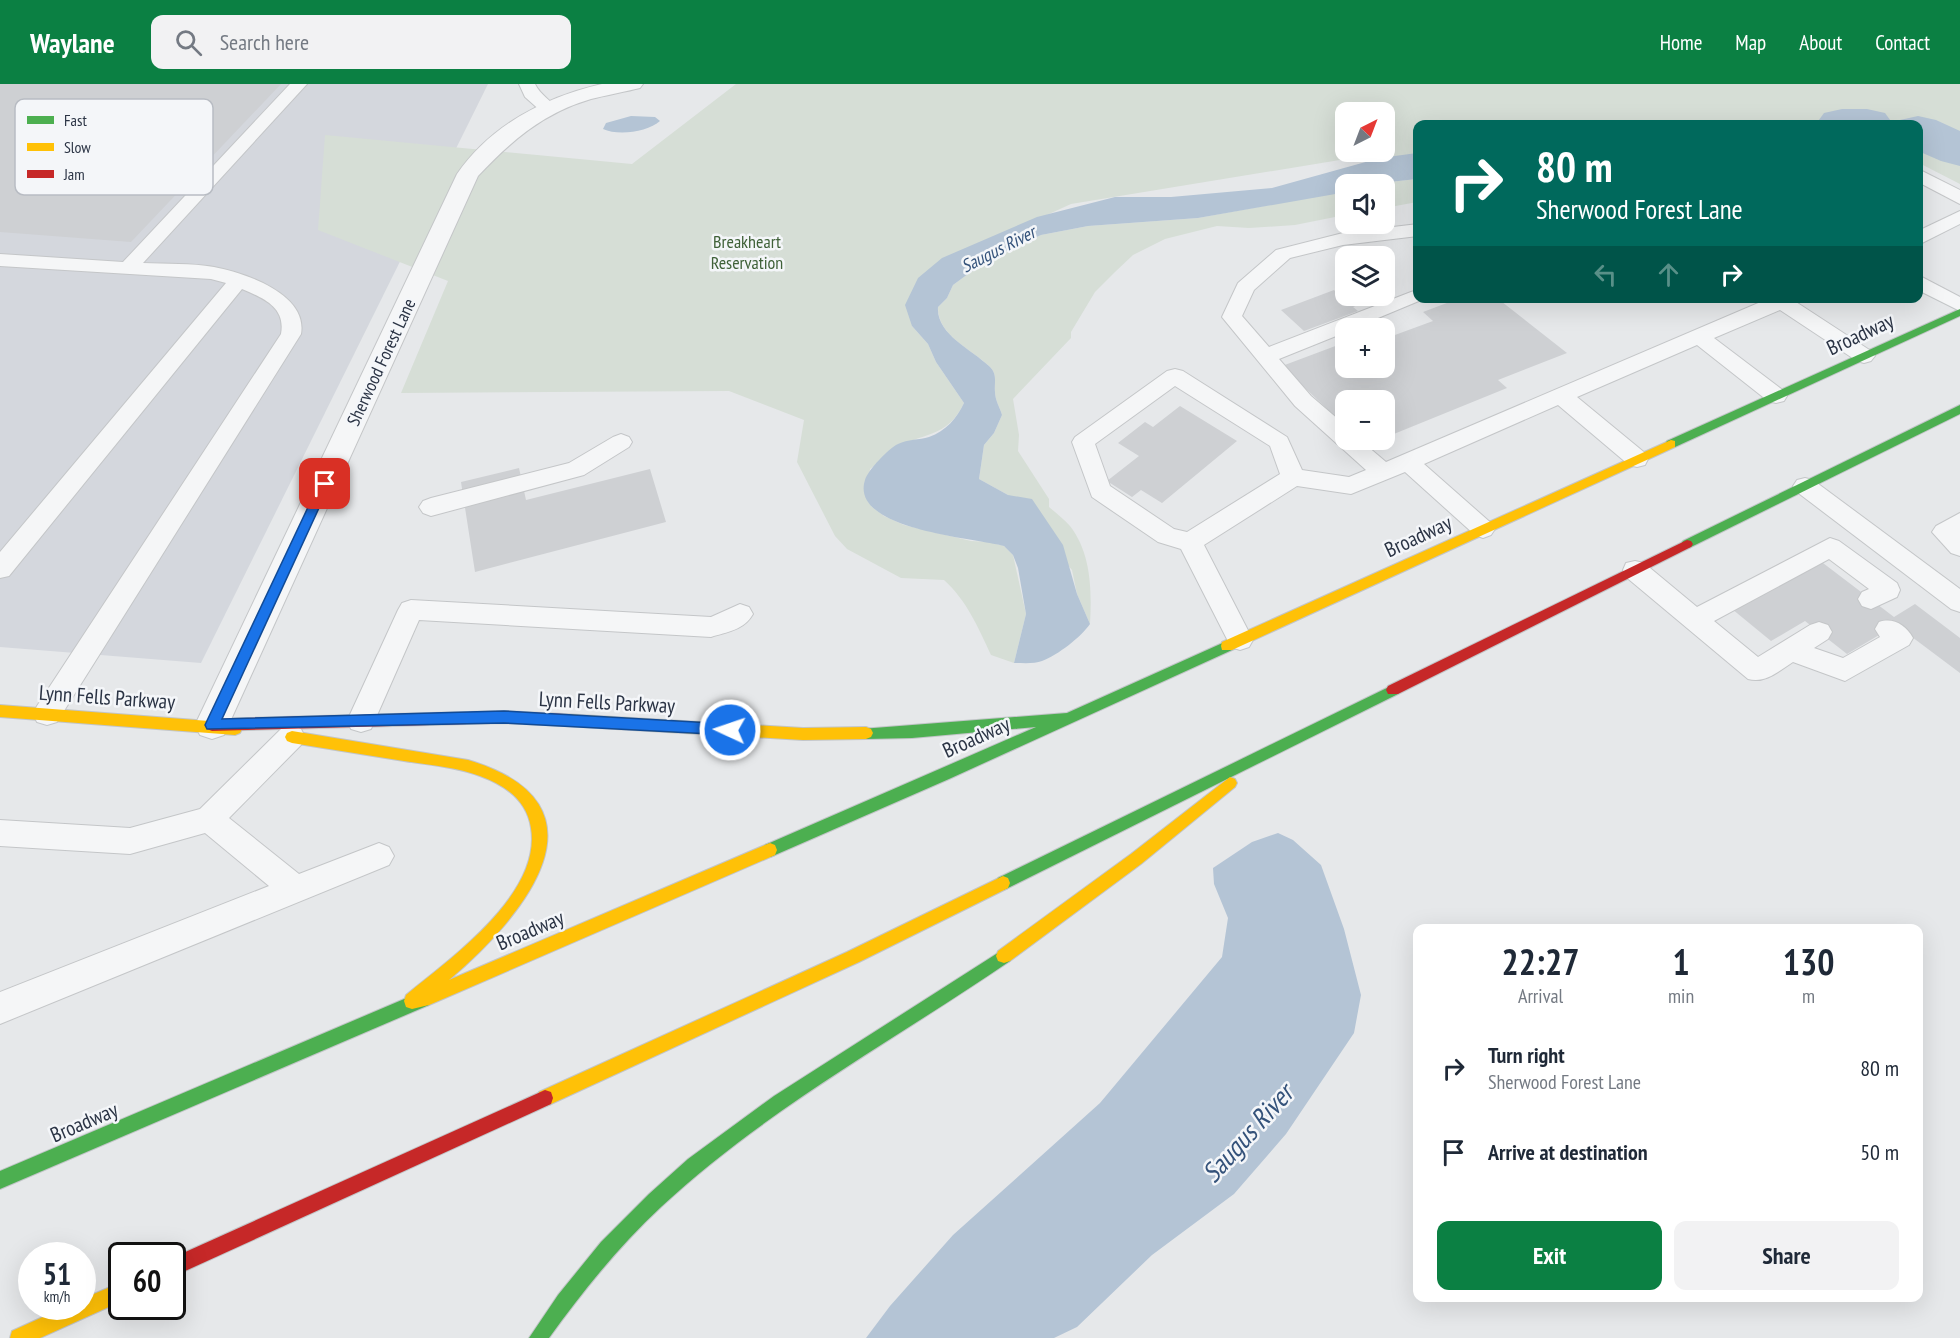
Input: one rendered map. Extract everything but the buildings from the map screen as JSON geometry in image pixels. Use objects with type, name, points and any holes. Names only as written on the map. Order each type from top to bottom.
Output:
[{"type":"main road","name":"Broadway","points":[[0,1180],[944,775],[1960,312]]},
{"type":"main road","points":[[186,1262],[853,957],[1960,409]]},
{"type":"main road","name":"Lynn Fells Parkway","points":[[0,711],[212,725],[468,766],[488,773],[512,786],[525,796],[534,808],[541,828],[542,851],[534,872],[510,908],[491,929],[406,1006]]},
{"type":"main road","name":"Lynn Fells Parkway","points":[[212,725],[504,717],[803,734],[912,732],[1070,718]]},
{"type":"main road","points":[[538,1338],[596,1260],[674,1183],[763,1115],[974,977],[1179,827],[1268,751]]},
{"type":"main road","points":[[19,1338],[108,1297]]},
{"type":"street","name":"Sherwood Forest Lane","points":[[212,725],[468,174],[504,137],[518,126],[549,109],[593,93],[633,84]]},
{"type":"lane","points":[[213,176],[299,84]]},
{"type":"lane","points":[[527,84],[531,93],[549,109]]},
{"type":"lane","points":[[1923,177],[1960,198]]},
{"type":"lane","points":[[127,269],[196,195]]},
{"type":"lane","points":[[1923,236],[1960,217]]},
{"type":"lane","points":[[1335,429],[1303,401],[1233,317],[1245,287],[1283,254],[1343,239],[1413,231]]},
{"type":"lane","points":[[0,260],[213,273],[239,280],[277,300],[288,309],[294,323],[291,334],[46,714]]},
{"type":"lane","points":[[0,569],[239,280]]},
{"type":"lane","points":[[1923,284],[1960,305]]},
{"type":"lane","points":[[1266,356],[1413,298]]},
{"type":"lane","points":[[1293,477],[1279,441],[1175,376],[1083,442],[1100,491],[1167,536],[1190,542],[1293,477],[1351,486],[1779,303]]},
{"type":"lane","points":[[1790,303],[1864,356]]},
{"type":"lane","points":[[1699,337],[1776,396]]},
{"type":"lane","points":[[1561,396],[1637,459]]},
{"type":"lane","points":[[431,507],[576,469],[621,442]]},
{"type":"lane","points":[[1358,450],[1383,472]]},
{"type":"lane","points":[[1407,461],[1483,529]]},
{"type":"lane","points":[[1805,486],[1960,602]]},
{"type":"lane","points":[[1960,522],[1944,532],[1960,547]]},
{"type":"lane","points":[[1190,542],[1240,640]]},
{"type":"lane","points":[[1696,619],[1830,547],[1887,590],[1870,599]]},
{"type":"lane","points":[[1866,573],[1897,555]]},
{"type":"lane","points":[[1635,570],[1757,670],[1819,632]]},
{"type":"lane","points":[[362,721],[411,610],[711,627],[729,622],[740,614]]},
{"type":"lane","points":[[1791,650],[1845,670],[1900,638],[1888,629]]},
{"type":"lane","points":[[0,833],[130,840],[209,819],[291,737]]},
{"type":"lane","points":[[209,819],[295,889]]},
{"type":"lane","points":[[0,1008],[379,856]]},
{"type":"shaded area","points":[[0,84],[488,84],[201,663],[0,647]]},
{"type":"green space","name":"Breakheart Reservation","points":[[736,84],[1960,84],[1960,184],[1923,165],[1923,120],[1413,120],[1413,158],[1395,158],[1395,102],[1335,102],[1335,161],[1071,204],[963,253],[912,326],[928,344],[936,362],[964,403],[957,415],[942,429],[891,450],[870,469],[867,500],[884,516],[904,525],[971,541],[1004,546],[1013,555],[1026,614],[1014,663],[991,655],[966,606],[944,580],[901,578],[847,549],[835,536],[797,462],[804,420],[729,391],[401,393],[448,281],[318,230],[325,135],[632,164]]},
{"type":"green space","points":[[1413,179],[1413,203],[1395,206],[1395,181]]},
{"type":"green space","points":[[1335,193],[1335,217],[1295,225],[1249,228],[1217,226],[1165,239],[1133,255],[1095,292],[1071,332],[1071,338],[1013,399],[1019,435],[1018,451],[1049,499],[1049,507],[1070,526],[1082,548],[1089,572],[1090,624],[1077,594],[1072,570],[1008,495],[979,479],[984,445],[994,433],[1002,415],[995,395],[995,375],[989,366],[956,341],[943,326],[938,307],[947,298],[953,285],[968,274],[996,256],[1041,235],[1088,226],[1198,218]]},
{"type":"water","points":[[631,116],[655,117],[660,121],[648,128],[633,132],[603,129],[606,123]]},
{"type":"water","points":[[1413,154],[1413,179],[1395,181],[1395,174],[1335,174],[1335,194],[1198,218],[1088,226],[1041,235],[996,256],[968,274],[953,285],[947,298],[938,307],[939,317],[949,333],[992,369],[995,375],[996,398],[1002,415],[994,433],[984,445],[979,479],[1008,495],[1032,499],[1063,545],[1077,594],[1090,624],[1075,640],[1055,655],[1039,662],[1014,663],[1026,614],[1018,568],[1013,555],[1004,546],[943,535],[895,521],[876,510],[865,497],[865,480],[884,455],[902,442],[929,437],[946,428],[964,403],[936,362],[928,344],[912,326],[905,305],[918,278],[942,258],[1037,217],[1115,197],[1171,197],[1272,188],[1366,162],[1395,162],[1395,156]]},
{"type":"water","points":[[1278,833],[1293,840],[1321,865],[1344,929],[1361,995],[1354,1033],[1286,1134],[1234,1194],[1152,1255],[1077,1327],[1054,1338],[866,1338],[890,1306],[953,1235],[1100,1103],[1222,957],[1228,918],[1214,884],[1213,868],[1252,842]]},
{"type":"waterway","name":"Saugus River","points":[[1923,133],[1960,150]]},
{"type":"traffic: fast","points":[[1671,444],[1960,312]]},
{"type":"traffic: fast","points":[[1687,544],[1960,409]]},
{"type":"traffic: fast","points":[[770,850],[944,775],[1227,646]]},
{"type":"traffic: fast","points":[[1003,883],[1393,690]]},
{"type":"traffic: fast","points":[[866,733],[912,732],[1070,718]]},
{"type":"traffic: fast","points":[[538,1338],[623,1232],[655,1200],[695,1166],[780,1102],[1004,956]]},
{"type":"traffic: fast","points":[[0,1180],[423,999]]},
{"type":"traffic: slow","points":[[1227,646],[1671,444]]},
{"type":"traffic: slow","points":[[0,711],[235,729]]},
{"type":"traffic: slow","points":[[564,720],[803,734],[866,733]]},
{"type":"traffic: slow","points":[[292,737],[446,761],[478,769],[498,777],[517,789],[536,814],[541,841],[535,868],[521,894],[501,920],[478,943],[412,1001]]},
{"type":"traffic: slow","points":[[1004,956],[1136,859],[1230,783]]},
{"type":"traffic: slow","points":[[423,999],[770,850]]},
{"type":"traffic: slow","points":[[545,1098],[853,957],[1003,883]]},
{"type":"traffic: slow","points":[[19,1338],[108,1297]]},
{"type":"traffic: jam","points":[[1393,690],[1687,544]]},
{"type":"traffic: jam","points":[[212,725],[504,717],[564,720]]},
{"type":"traffic: jam","points":[[186,1262],[545,1098]]},
{"type":"route","points":[[325,484],[212,725],[504,717],[730,730]]}]
